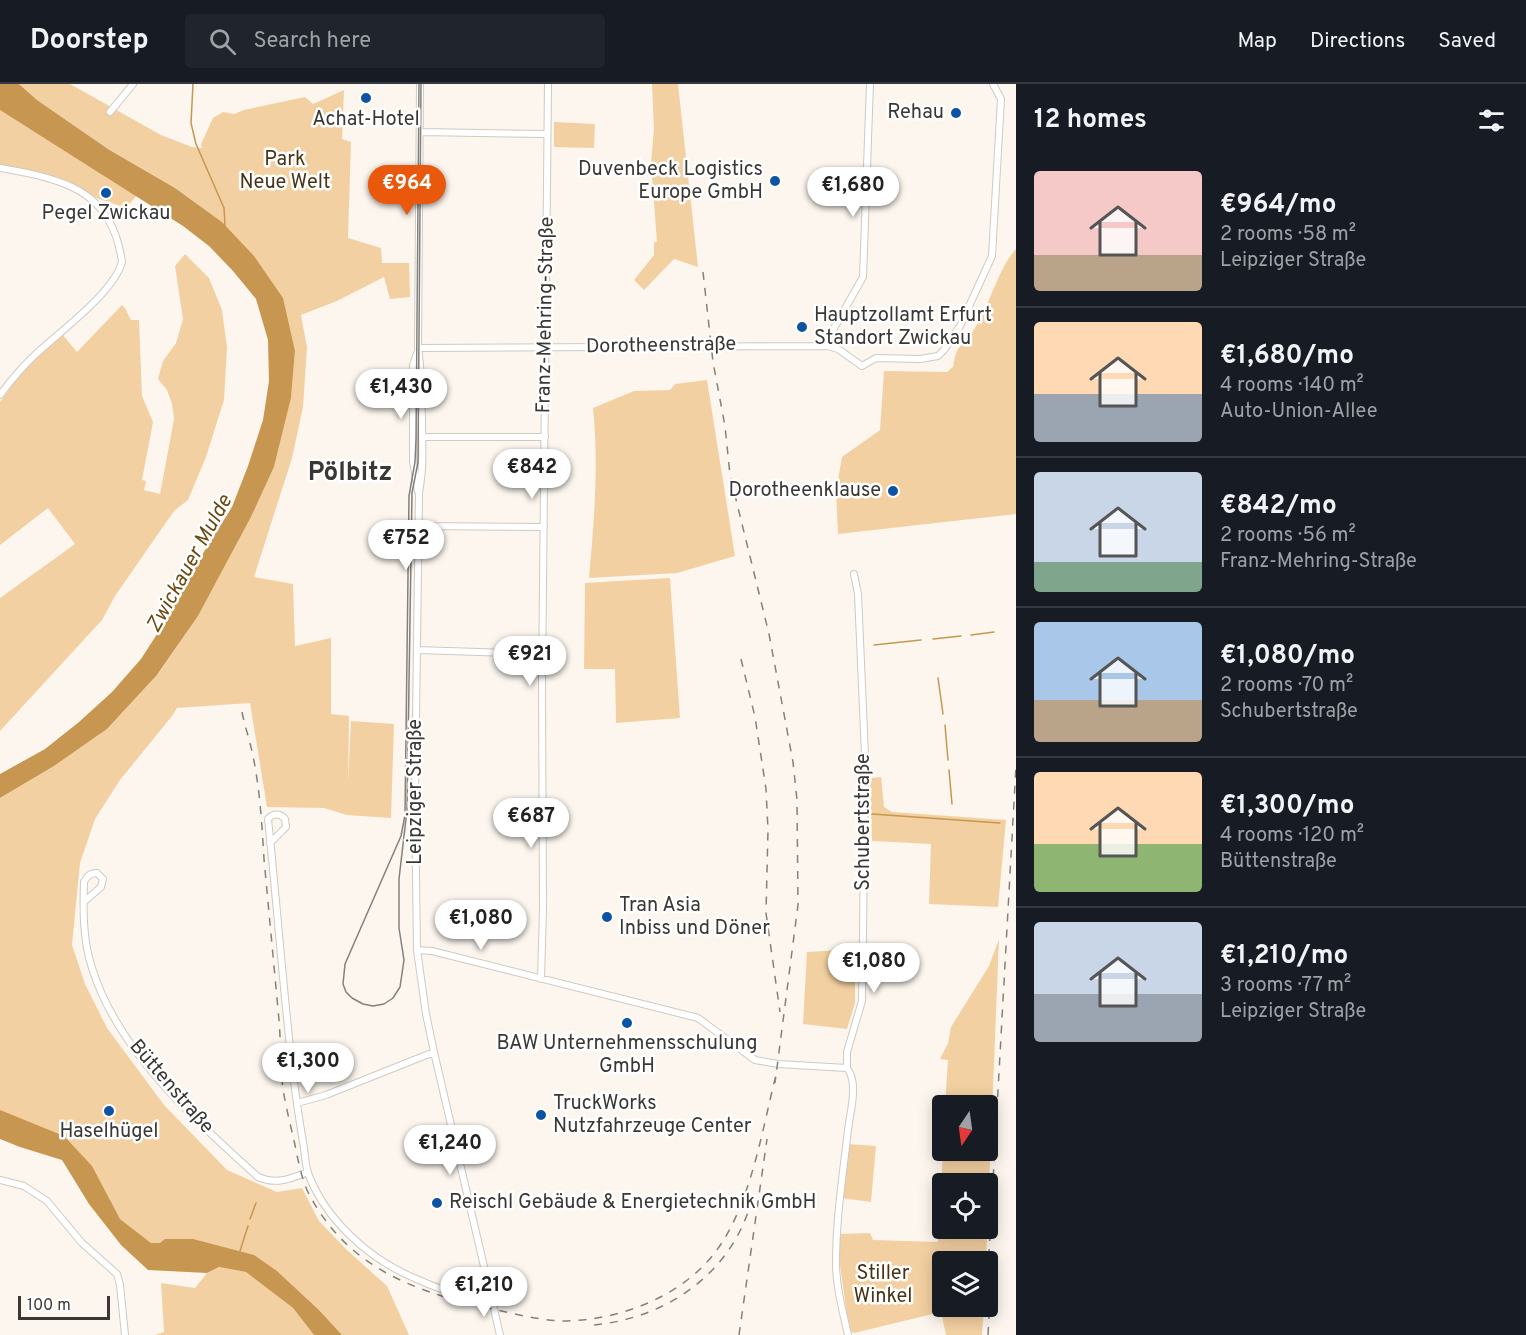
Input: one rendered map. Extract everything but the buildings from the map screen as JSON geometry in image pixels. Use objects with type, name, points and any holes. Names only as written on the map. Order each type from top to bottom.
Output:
[{"type":"street","points":[[110,112],[133,84]]},
{"type":"street","name":"Leipziger Straße","points":[[419,492],[422,480],[418,348],[420,84]]},
{"type":"street","name":"Franz-Mehring-Straße","points":[[541,979],[548,84]]},
{"type":"street","points":[[870,84],[863,277],[834,328],[829,346],[838,349],[862,366],[876,358],[920,359],[938,356],[944,351],[970,306],[992,256],[1001,99],[993,84]]},
{"type":"street","points":[[420,132],[547,134]]},
{"type":"street","points":[[0,168],[59,181],[98,203],[112,226],[122,262],[116,277],[97,298],[18,372],[0,395]]},
{"type":"street","name":"Dorotheenstraße","points":[[418,348],[829,346]]},
{"type":"street","name":"Leipziger Straße","points":[[418,348],[413,365],[413,461],[419,492],[415,807],[417,950],[434,1052],[500,1335]]},
{"type":"street","points":[[422,437],[545,437]]},
{"type":"street","points":[[419,526],[544,527]]},
{"type":"street","name":"Schubertstraße","points":[[848,1335],[836,1264],[838,1213],[852,1095],[852,1074],[847,1068],[848,1052],[862,1001],[866,810],[858,594],[854,574]]},
{"type":"street","points":[[417,650],[542,654]]},
{"type":"street","points":[[270,843],[285,830],[286,821],[280,815],[273,815],[268,819],[270,843],[285,1009],[308,1172],[331,1214],[375,1257],[405,1274],[461,1296],[491,1295]]},
{"type":"street","name":"Büttenstraße","points":[[85,900],[84,928],[92,968],[125,1035],[154,1074],[211,1134],[258,1177],[277,1182],[308,1172]]},
{"type":"street","points":[[417,950],[432,951],[698,1018],[755,1060],[778,1064],[847,1068]]},
{"type":"street","points":[[297,1103],[326,1095],[434,1052]]},
{"type":"street","points":[[0,1180],[24,1186],[47,1201],[82,1243],[117,1274],[120,1284],[124,1335]]},
{"type":"street","points":[[439,1288],[460,1290],[474,1288],[488,1282]]},
{"type":"green space","name":"Park Neue Welt","points":[[19,84],[70,84],[161,135],[192,147],[202,148],[201,144],[213,118],[223,112],[234,114],[305,97],[313,104],[344,90],[342,139],[351,142],[348,238],[381,248],[382,263],[409,263],[410,297],[390,299],[384,277],[337,301],[301,315],[307,347],[303,407],[292,458],[254,577],[293,584],[295,646],[331,638],[331,714],[349,716],[348,784],[351,721],[394,724],[391,818],[347,815],[324,808],[267,807],[250,703],[177,708],[120,780],[95,819],[80,863],[72,945],[85,984],[107,1028],[164,1105],[227,1170],[277,1192],[302,1188],[319,1221],[387,1286],[409,1335],[342,1335],[277,1271],[160,1243],[151,1243],[120,1219],[105,1194],[0,1110],[0,798],[54,766],[107,729],[159,673],[198,616],[251,517],[274,467],[291,398],[295,351],[222,222],[175,188],[105,147],[37,100]]},
{"type":"green space","points":[[652,84],[678,84],[698,267],[674,259],[644,290],[634,280],[654,255],[654,242],[657,242],[651,163],[654,129]]},
{"type":"green space","points":[[0,110],[137,195],[126,208],[99,199],[79,188],[0,166]]},
{"type":"green space","points":[[554,122],[595,124],[594,148],[554,147]]},
{"type":"green space","points":[[1016,249],[1016,514],[838,534],[836,491],[842,457],[880,430],[884,371],[947,372],[953,367],[959,348],[975,328],[1005,266]]},
{"type":"green space","points":[[185,254],[209,278],[222,310],[227,348],[224,400],[206,457],[188,500],[174,511],[115,596],[102,620],[0,731],[0,598],[75,544],[48,508],[0,545],[0,402],[30,361],[62,334],[77,352],[122,305],[131,320],[139,320],[142,396],[153,422],[142,480],[146,481],[144,490],[160,494],[174,419],[167,390],[158,379],[163,361],[176,343],[183,319],[175,266]]},
{"type":"green space","points":[[707,380],[735,556],[677,573],[589,578],[596,472],[593,408],[634,391],[670,390],[675,384]]},
{"type":"green space","points":[[670,578],[680,718],[616,723],[615,669],[584,669],[585,583]]},
{"type":"green space","points":[[881,777],[884,807],[892,812],[1006,820],[998,907],[929,904],[931,844],[872,841],[870,778]]},
{"type":"green space","points":[[999,939],[993,1095],[946,1095],[948,1060],[940,1059],[948,1043],[951,1027],[989,966]]},
{"type":"green space","points":[[855,949],[855,1003],[847,1029],[803,1024],[807,952]]},
{"type":"green space","points":[[848,1144],[876,1146],[871,1202],[842,1198]]},
{"type":"green space","points":[[942,1161],[990,1161],[990,1173],[942,1173]]},
{"type":"green space","name":"Stiller Winkel","points":[[870,1233],[873,1240],[938,1242],[938,1239],[987,1239],[986,1251],[932,1251],[932,1314],[854,1333],[849,1330],[840,1265],[839,1234]]},
{"type":"green space","points":[[219,1267],[246,1272],[293,1308],[314,1335],[155,1335],[164,1332],[161,1283],[195,1288],[207,1273]]},
{"type":"green space","points":[[942,1317],[983,1317],[982,1335],[946,1335]]},
{"type":"shaded area","points":[[0,84],[19,84],[37,100],[108,149],[175,188],[222,222],[254,256],[283,298],[295,351],[291,398],[274,467],[251,517],[198,616],[157,675],[107,729],[54,766],[0,798],[0,774],[45,749],[79,722],[112,692],[141,659],[232,507],[263,420],[269,381],[268,340],[256,299],[233,271],[209,246],[183,226],[0,110]]},
{"type":"shaded area","points":[[0,1110],[64,1136],[92,1166],[120,1219],[151,1243],[160,1243],[165,1239],[193,1239],[254,1255],[277,1271],[342,1335],[314,1335],[293,1308],[246,1272],[219,1267],[207,1273],[148,1270],[121,1245],[89,1204],[62,1160],[0,1139]]},
{"type":"waterway","points":[[193,84],[191,123],[196,144],[224,208],[225,226]]},
{"type":"waterway","points":[[971,635],[994,632]]},
{"type":"waterway","points":[[933,639],[961,636]]},
{"type":"waterway","points":[[874,645],[921,640]]},
{"type":"waterway","points":[[938,678],[943,714]]},
{"type":"waterway","points":[[945,725],[948,760]]},
{"type":"waterway","points":[[949,770],[952,804]]},
{"type":"waterway","points":[[872,814],[1000,823]]},
{"type":"waterway","points":[[250,1219],[256,1203]]},
{"type":"waterway","points":[[240,1251],[248,1226]]},
{"type":"tram line","points":[[419,84],[416,439],[415,462],[409,496],[405,815],[401,836],[345,964],[343,984],[346,992],[352,998],[373,1006],[384,1004],[393,998],[400,987],[404,960],[399,928],[399,879],[407,810],[412,493],[418,462],[421,84]]},
{"type":"railway","points":[[703,272],[713,362],[725,426],[730,475],[769,634],[793,762],[797,800],[798,905],[775,1083]]},
{"type":"railway","points":[[741,659],[755,717],[766,789],[768,830],[766,913],[780,1012]]},
{"type":"railway","points":[[242,712],[253,756],[259,795],[283,1089],[300,1168],[307,1190],[322,1216],[340,1238],[382,1271],[432,1293],[460,1301],[534,1318],[561,1321],[621,1313],[659,1298],[693,1276],[707,1262],[733,1222],[752,1174],[776,1075]]},
{"type":"railway","points":[[989,1251],[1016,766]]},
{"type":"railway","points":[[739,1335],[767,1139]]},
{"type":"railway","points":[[594,1325],[621,1321],[647,1313],[694,1287],[730,1248],[743,1225],[752,1199]]},
{"type":"railway","points":[[988,1335],[989,1317]]},
{"type":"place","name":"Achat-Hotel","points":[[366,98]]},
{"type":"place","name":"Rehau","points":[[956,113]]},
{"type":"place","name":"Duvenbeck Logistics Europe GmbH","points":[[775,181]]},
{"type":"place","name":"Pegel Zwickau","points":[[106,193]]},
{"type":"place","name":"Hauptzollamt Erfurt Standort Zwickau","points":[[802,327]]},
{"type":"place","name":"Dorotheenklause","points":[[893,491]]},
{"type":"place","name":"Tran Asia Inbiss und Döner","points":[[607,917]]},
{"type":"place","name":"BAW Unternehmensschulung GmbH","points":[[627,1023]]},
{"type":"place","name":"Haselhügel","points":[[109,1111]]},
{"type":"place","name":"TruckWorks Nutzfahrzeuge Center","points":[[541,1115]]},
{"type":"place","name":"Reischl Gebäude & Energietechnik GmbH","points":[[437,1203]]},
{"type":"district","name":"Pölbitz","points":[[350,473]]},
{"type":"water label","name":"Zwickauer Mulde","points":[[190,564]]}]
